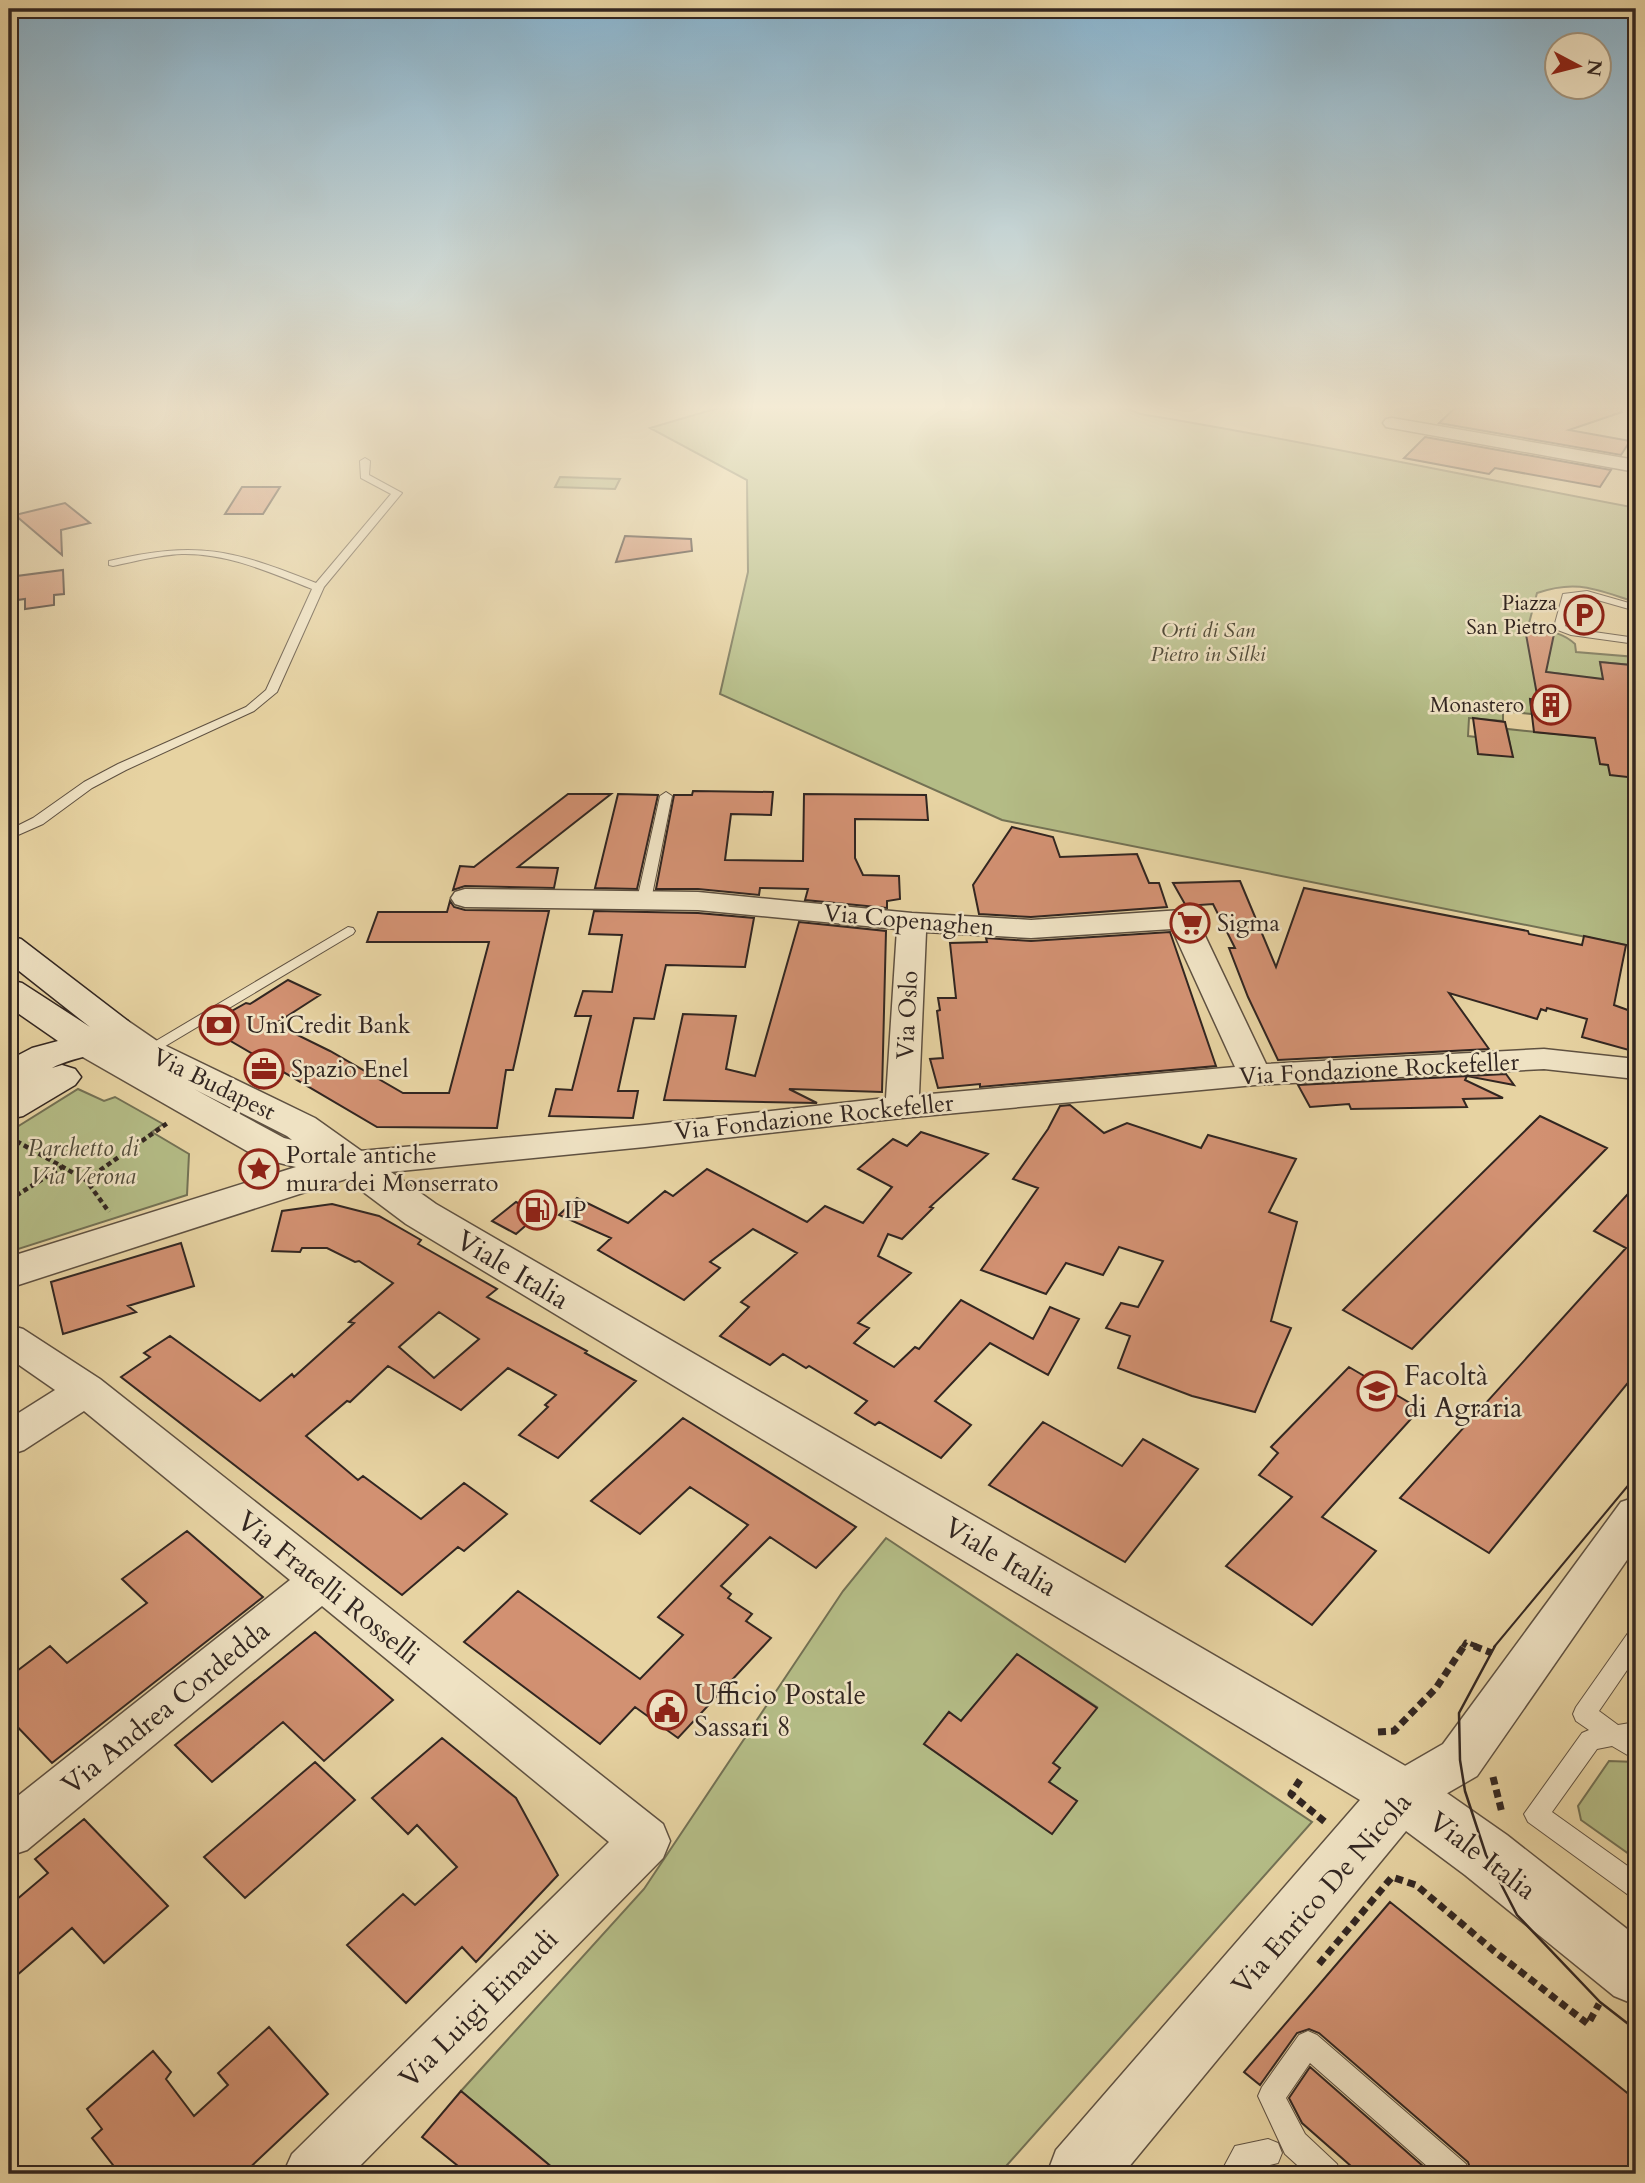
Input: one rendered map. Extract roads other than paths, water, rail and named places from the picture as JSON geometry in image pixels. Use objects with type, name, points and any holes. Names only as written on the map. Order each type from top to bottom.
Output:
[{"type":"street","name":"Via Copenaghen","points":[[465,898],[698,901],[912,922],[1031,929],[1182,919],[1255,1075]]},
{"type":"street","name":"Via Oslo","points":[[902,1107],[912,922]]},
{"type":"street","name":"Via Budapest","points":[[9,946],[115,1062],[272,1149],[349,1164]]},
{"type":"street","name":"Via Budapest","points":[[9,990],[93,1041],[147,1051],[301,1127],[349,1164]]},
{"type":"street","points":[[9,1076],[45,1056],[93,1041]]},
{"type":"street","points":[[9,1107],[71,1071],[93,1041]]},
{"type":"street","name":"Via Fondazione Rockefeller","points":[[9,1273],[349,1164],[645,1136],[902,1107],[1255,1075],[1544,1059],[1636,1069]]},
{"type":"street","name":"Viale Italia","points":[[349,1164],[421,1214],[1401,1794],[1486,1855],[1629,1969]]},
{"type":"street","name":"Via Fratelli Rosselli","points":[[9,1339],[86,1390],[645,1841]]},
{"type":"street","points":[[9,1439],[86,1390]]},
{"type":"street","name":"Via Enrico De Nicola","points":[[1080,2174],[1401,1794],[1460,1760],[1636,1514]]},
{"type":"street","name":"Via Andrea Cordedda","points":[[9,1833],[322,1580]]},
{"type":"street","name":"Via Luigi Einaudi","points":[[312,2174],[645,1841]]},
{"type":"lane","points":[[9,835],[38,821],[88,785],[250,709],[271,692],[318,588],[382,510]]},
{"type":"lane","points":[[113,563],[184,551],[219,554],[264,566],[318,588]]},
{"type":"lane","points":[[1636,608],[1587,594],[1567,596],[1559,627],[1571,632],[1636,641]]},
{"type":"lane","points":[[644,900],[666,796]]},
{"type":"lane","points":[[147,1051],[348,931]]},
{"type":"lane","points":[[1630,1740],[1584,1714],[1636,1640]]},
{"type":"lane","points":[[1630,1740],[1590,1740],[1536,1814],[1636,1886]]},
{"type":"lane","points":[[1327,2174],[1294,2144],[1271,2095],[1308,2044],[1456,2174]]},
{"type":"lane","points":[[1234,2174],[1245,2157],[1268,2153]]},
{"type":"tram line","points":[[1494,1647],[1636,1476]]},
{"type":"tram line","points":[[1495,1646],[1459,1713],[1460,1760],[1465,1791],[1486,1855],[1517,1915],[1600,2002],[1636,2030]]},
{"type":"place","name":"Piazza San Pietro","points":[[1584,615]]},
{"type":"place","name":"Monastero","points":[[1551,705]]},
{"type":"place","name":"Sigma","points":[[1190,923]]},
{"type":"place","name":"UniCredit Bank","points":[[219,1025]]},
{"type":"place","name":"Spazio Enel","points":[[264,1069]]},
{"type":"place","name":"Portale antiche mura dei Monserrato","points":[[259,1169]]},
{"type":"place","name":"IP","points":[[537,1210]]},
{"type":"place","name":"Facoltà di Agraria","points":[[1377,1391]]},
{"type":"place","name":"Ufficio Postale Sassari 8","points":[[667,1710]]},
{"type":"park label","name":"Orti di San Pietro in Silki","points":[[1208,642]]},
{"type":"park label","name":"Parchetto di Via Verona","points":[[83,1162]]}]
